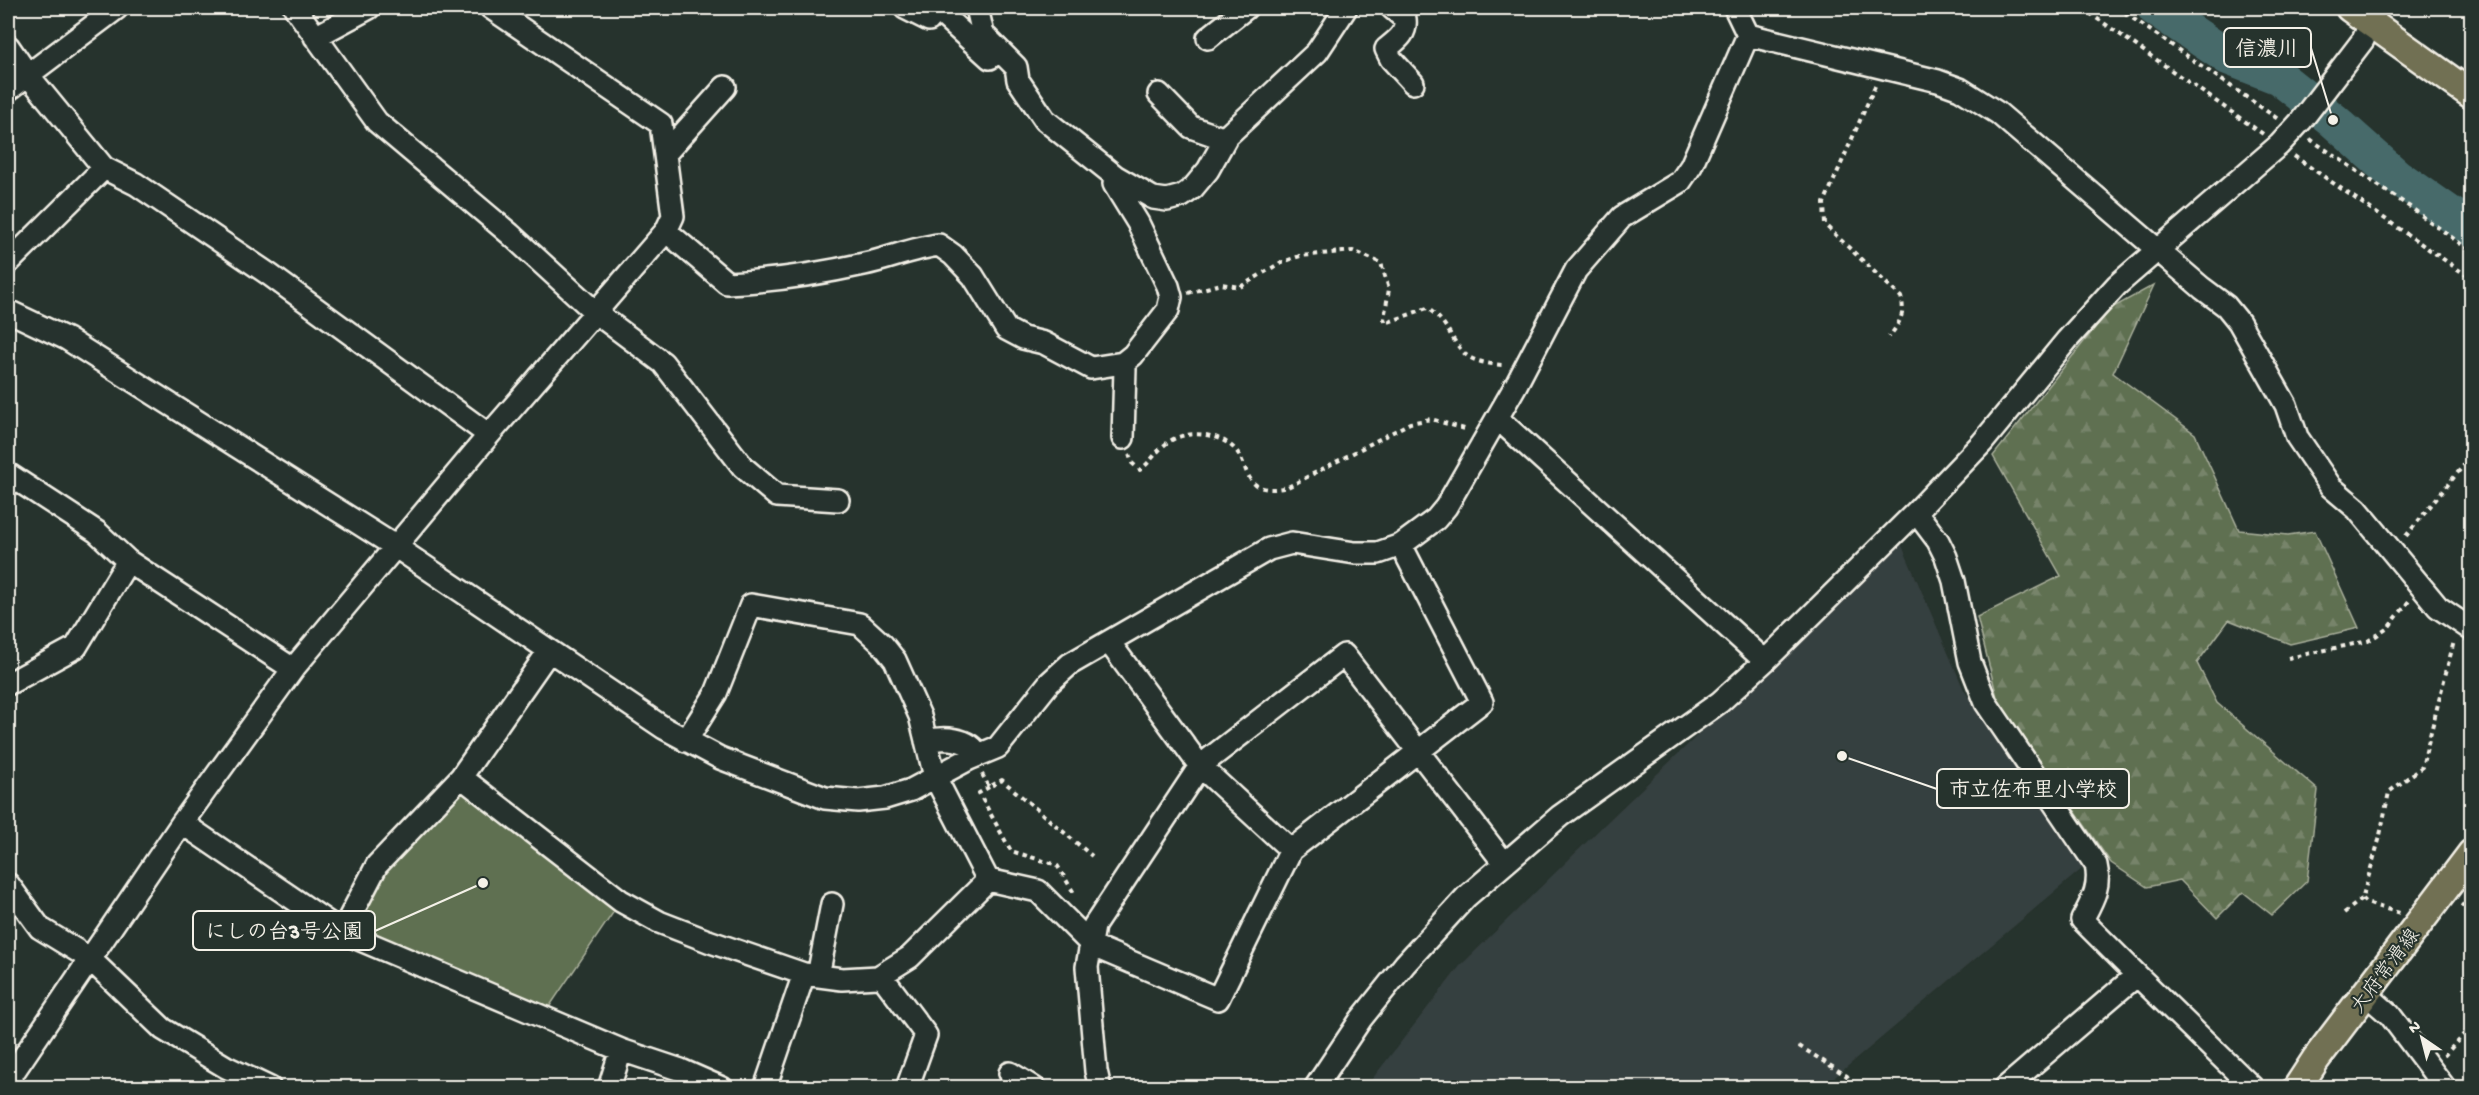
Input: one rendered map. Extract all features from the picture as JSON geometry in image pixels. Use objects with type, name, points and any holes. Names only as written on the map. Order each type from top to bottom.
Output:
[{"type":"main road","points":[[2366,12],[2472,95]]},
{"type":"main road","name":"大府常滑線","points":[[2297,1088],[2472,854]]},
{"type":"street","points":[[8,90],[117,8]]},
{"type":"street","points":[[295,8],[377,122],[510,234],[595,312],[663,363],[742,467],[777,496],[838,501]]},
{"type":"street","points":[[315,37],[369,8]]},
{"type":"street","points":[[21,1088],[8,1079],[182,823],[293,669],[489,435],[666,231],[673,216],[661,124],[491,8]]},
{"type":"street","points":[[905,8],[929,20],[936,9],[1011,77],[1018,80]]},
{"type":"street","points":[[977,8],[983,34],[1016,67],[1018,80],[1045,120],[1115,176],[1153,198],[1167,200],[1182,196],[1193,188],[1208,170],[1225,139],[1317,52],[1346,8]]},
{"type":"street","points":[[1208,38],[1246,8]]},
{"type":"street","points":[[1392,8],[1405,18],[1406,28],[1403,34],[1386,49],[1391,59],[1413,83]]},
{"type":"street","points":[[1735,8],[1748,34],[1881,69],[1938,81],[1960,89],[1998,113],[2226,306],[2239,322],[2286,405],[2297,437],[2331,487],[2357,509],[2438,608],[2468,627]]},
{"type":"street","points":[[1315,1088],[1361,1019],[1405,964],[1466,897],[1560,816],[1720,702],[1765,662],[1982,443],[2067,340],[2110,293],[2157,249],[2279,145],[2301,121],[2363,40],[2366,12]]},
{"type":"street","points":[[8,311],[66,339],[396,547],[686,741],[720,758],[825,798],[858,801],[885,798],[911,790],[975,756],[998,747],[1049,683],[1070,664],[1269,549],[1292,543],[1355,553],[1378,553],[1401,545],[1436,519],[1497,418],[1576,270],[1622,217],[1680,182],[1691,166],[1748,34]]},
{"type":"street","points":[[8,46],[28,75],[104,168],[136,184],[270,275],[489,435]]},
{"type":"street","points":[[665,154],[725,87]]},
{"type":"street","points":[[1160,94],[1191,127],[1225,139]]},
{"type":"street","points":[[8,263],[104,168]]},
{"type":"street","points":[[666,231],[727,283],[753,282],[864,264],[925,246],[939,245],[953,255],[973,276],[1006,329],[1023,338],[1044,343],[1091,368],[1123,363],[1133,355],[1168,310],[1171,297],[1143,234],[1114,184],[1115,176]]},
{"type":"street","points":[[1123,363],[1125,368],[1123,438]]},
{"type":"street","points":[[1497,418],[1765,662]]},
{"type":"street","points":[[8,474],[97,532],[128,561],[293,669]]},
{"type":"street","points":[[1916,512],[1938,541],[1946,557],[1954,581],[1970,662],[1986,703],[2096,865],[2097,891],[2082,920],[2253,1088]]},
{"type":"street","points":[[988,880],[1038,891],[1093,946],[1218,999],[1291,850],[1482,702],[1401,545]]},
{"type":"street","points":[[8,684],[76,647],[128,561]]},
{"type":"street","points":[[686,741],[716,693],[751,605],[860,624],[895,660],[920,716],[935,777],[988,880]]},
{"type":"street","points":[[1109,642],[1200,766],[1291,850]]},
{"type":"street","points":[[342,932],[377,865],[461,777],[549,651]]},
{"type":"street","points":[[1100,1088],[1096,1071],[1088,967],[1094,926],[1200,766],[1344,655],[1504,863]]},
{"type":"street","points":[[926,741],[948,739],[964,742],[975,748],[975,756]]},
{"type":"street","points":[[461,777],[621,901],[659,922],[708,941],[811,975],[842,979],[878,977],[910,957],[988,880]]},
{"type":"street","points":[[182,823],[342,932],[621,1050],[681,1070],[722,1088]]},
{"type":"street","points":[[8,884],[40,928],[89,958],[163,1029],[226,1067],[270,1088]]},
{"type":"street","points":[[765,1088],[811,975],[832,904]]},
{"type":"street","points":[[881,975],[926,1035],[907,1088]]},
{"type":"street","points":[[2005,1088],[2137,975]]},
{"type":"street","points":[[2366,994],[2390,1015],[2445,1088]]},
{"type":"street","points":[[609,1088],[621,1050]]},
{"type":"street","points":[[1010,1072],[1034,1088]]},
{"type":"path","points":[[2082,8],[2472,279]]},
{"type":"path","points":[[1881,69],[1824,204],[1824,218],[1825,225],[1901,297],[1904,308],[1900,320],[1889,337]]},
{"type":"path","points":[[1171,297],[1221,284],[1240,287],[1280,263],[1300,256],[1353,251],[1381,262],[1389,289],[1384,319],[1386,323],[1427,308],[1439,316],[1465,354],[1478,360],[1523,369]]},
{"type":"path","points":[[1123,438],[1132,463],[1140,470],[1167,442],[1192,433],[1207,436],[1224,442],[1236,450],[1256,485],[1264,489],[1277,489],[1288,487],[1410,423],[1431,419],[1451,424],[1485,438]]},
{"type":"path","points":[[2393,553],[2472,455]]},
{"type":"path","points":[[2288,658],[2368,641],[2378,636],[2388,628],[2410,600],[2423,590]]},
{"type":"path","points":[[2344,913],[2362,899],[2379,840],[2389,792],[2422,767],[2452,644],[2468,627]]},
{"type":"path","points":[[975,756],[989,787]]},
{"type":"path","points":[[1074,893],[1057,865],[1011,851],[979,793],[1002,780],[1092,855]]},
{"type":"path","points":[[2362,899],[2366,903],[2405,915],[2418,924]]},
{"type":"path","points":[[2432,1070],[2472,1025]]},
{"type":"path","points":[[1799,1046],[1847,1076],[1855,1088]]},
{"type":"shaded area","points":[[1900,541],[1964,690],[2083,868],[1823,1087],[1365,1088],[1460,966]]},
{"type":"green space","points":[[2154,285],[2113,373],[2195,434],[2239,530],[2288,535],[2315,531],[2359,628],[2290,644],[2229,620],[2197,663],[2217,703],[2318,790],[2307,881],[2272,915],[2243,892],[2217,918],[2180,880],[2147,887],[2111,863],[1998,701],[1977,617],[2061,576],[1993,456],[2110,309]]},
{"type":"green space","points":[[461,777],[621,901],[543,1016],[342,932],[377,865]]},
{"type":"waterway","points":[[2155,8],[2228,57],[2279,77],[2333,120],[2396,176],[2472,229]]},
{"type":"place","name":"信濃川","points":[[2333,120]]},
{"type":"place","name":"市立佐布里小学校","points":[[1842,756]]},
{"type":"place","name":"にしの台3号公園","points":[[483,883]]}]
